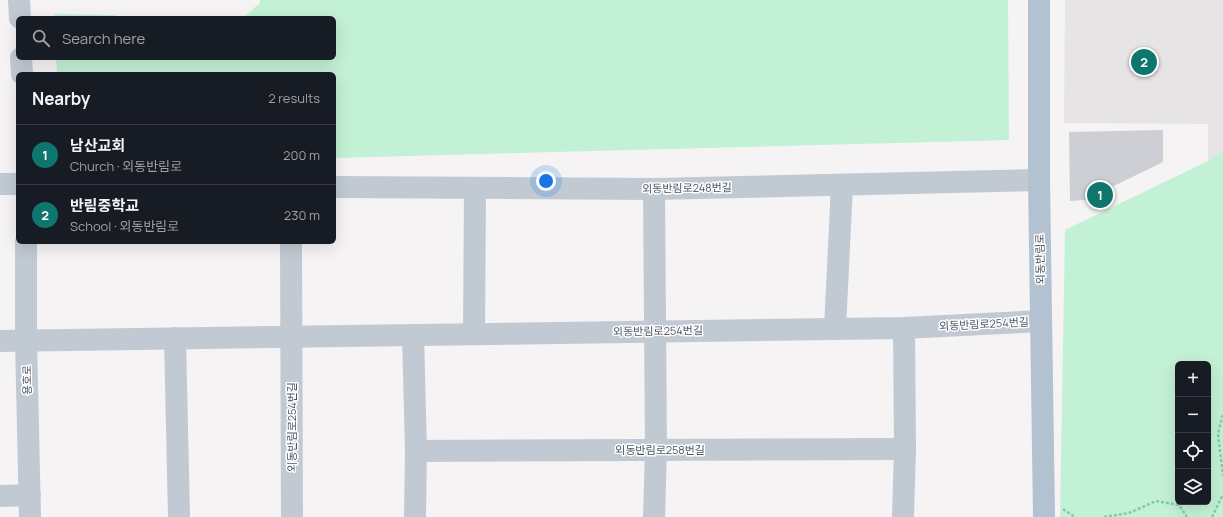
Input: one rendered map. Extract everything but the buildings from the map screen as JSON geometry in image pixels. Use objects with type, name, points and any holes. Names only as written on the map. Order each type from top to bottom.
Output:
[{"type":"main road","name":"외동반림로","points":[[1039,0],[1039,180],[1044,517]]},
{"type":"street","points":[[19,0],[20,16]]},
{"type":"street","points":[[22,60],[22,72]]},
{"type":"street","name":"외동반림로248번길","points":[[336,187],[654,189],[1039,180]]},
{"type":"street","points":[[0,184],[16,184]]},
{"type":"street","points":[[835,329],[842,185]]},
{"type":"street","points":[[474,334],[475,188]]},
{"type":"street","points":[[654,189],[656,450],[654,517]]},
{"type":"street","name":"용호로","points":[[26,244],[26,340],[30,517]]},
{"type":"street","points":[[291,244],[291,336]]},
{"type":"street","name":"외동반림로254번길","points":[[0,341],[904,328],[1041,321]]},
{"type":"street","points":[[903,517],[905,449],[904,328]]},
{"type":"street","points":[[413,335],[416,450],[415,517]]},
{"type":"street","name":"외동반림로254번길","points":[[291,336],[292,517]]},
{"type":"street","points":[[175,338],[179,517]]},
{"type":"street","name":"외동반림로258번길","points":[[416,450],[905,449]]},
{"type":"street","points":[[0,496],[30,495]]},
{"type":"path","points":[[1223,415],[1218,434],[1223,476]]},
{"type":"path","points":[[1212,517],[1223,494]]},
{"type":"path","points":[[1104,517],[1129,513],[1156,500],[1179,505],[1187,517]]},
{"type":"shaded area","points":[[1065,0],[1223,0],[1223,150],[1208,161],[1208,124],[1064,123]]},
{"type":"green space","points":[[260,0],[1008,0],[1009,140],[336,158],[336,72],[57,72],[56,60],[336,60],[336,16],[245,16],[260,3]]},
{"type":"green space","points":[[54,14],[116,16],[54,16]]},
{"type":"green space","points":[[1223,150],[1223,517],[1060,517],[1065,230],[1208,161]]},
{"type":"place","name":"반림중학교","points":[[1144,62]]},
{"type":"place","name":"남산교회","points":[[1100,195]]}]
